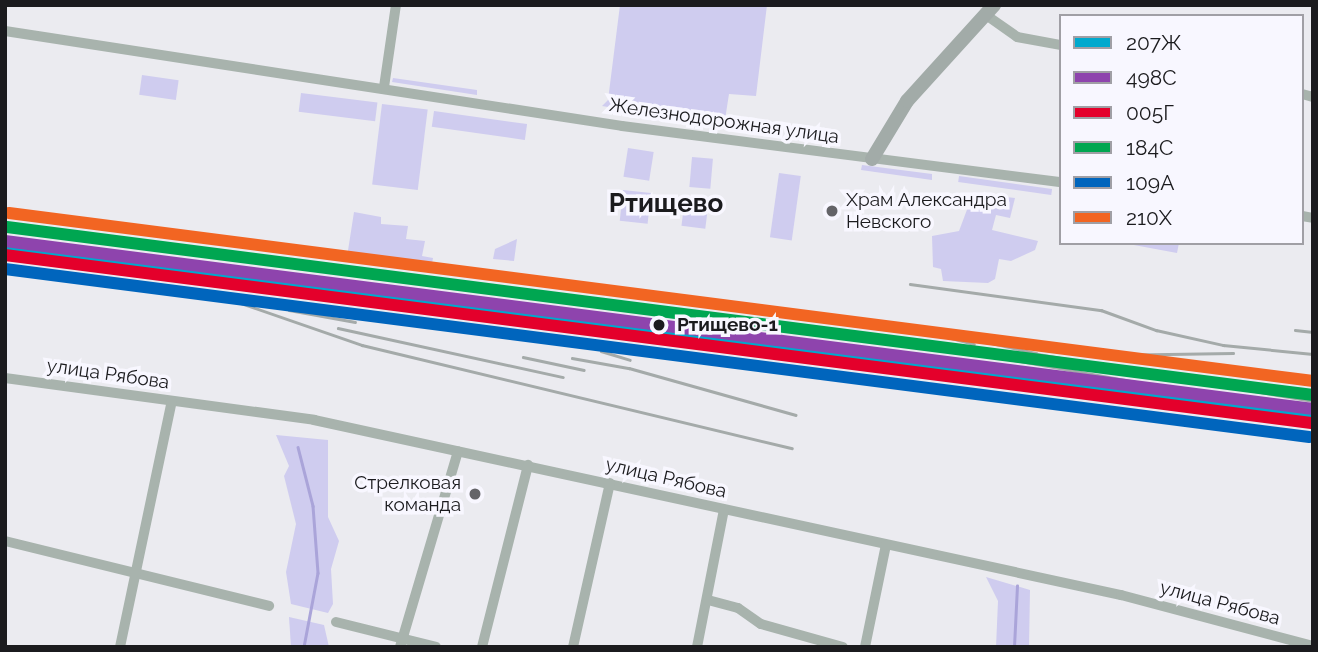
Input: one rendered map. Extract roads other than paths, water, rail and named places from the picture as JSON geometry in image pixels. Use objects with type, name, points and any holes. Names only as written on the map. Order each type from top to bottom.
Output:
[{"type":"main road","points":[[872,159],[907,101],[947,47],[990,10]]},
{"type":"street","points":[[384,88],[396,5]]},
{"type":"street","points":[[990,10],[1017,37],[1059,45]]},
{"type":"street","name":"Железнодорожная улица","points":[[5,32],[622,126],[1059,183]]},
{"type":"street","name":"улица Рябова","points":[[5,378],[314,420],[1121,595],[1313,646]]},
{"type":"street","points":[[120,647],[138,576],[172,401]]},
{"type":"street","points":[[402,643],[458,451]]},
{"type":"street","points":[[482,647],[528,465]]},
{"type":"street","points":[[573,647],[610,483]]},
{"type":"street","points":[[697,647],[724,510]]},
{"type":"street","points":[[5,541],[138,576],[269,606]]},
{"type":"street","points":[[865,647],[886,545]]},
{"type":"street","points":[[708,600],[738,608],[761,624],[843,647]]},
{"type":"street","points":[[336,622],[402,643],[436,647]]},
{"type":"waterway","points":[[298,447],[313,506],[318,573],[304,647]]},
{"type":"waterway","points":[[1014,647],[1017,586]]},
{"type":"railway","points":[[5,228],[942,347],[1238,400]]},
{"type":"railway","points":[[5,254],[716,344]]},
{"type":"railway","points":[[910,284],[1101,310],[1156,330],[1223,345],[1313,354]]},
{"type":"railway","points":[[209,292],[362,345],[792,448]]},
{"type":"railway","points":[[289,310],[355,322]]},
{"type":"railway","points":[[833,316],[909,327],[974,344]]},
{"type":"railway","points":[[338,328],[563,377]]},
{"type":"railway","points":[[1295,330],[1313,332]]},
{"type":"railway","points":[[965,337],[1036,353]]},
{"type":"railway","points":[[601,351],[630,360]]},
{"type":"railway","points":[[1026,352],[1313,401]]},
{"type":"railway","points":[[1103,355],[1233,353]]},
{"type":"railway","points":[[523,357],[584,370]]},
{"type":"railway","points":[[572,358],[629,368],[796,415]]},
{"type":"place","name":"Храм Александра Невского","points":[[832,211]]},
{"type":"place","name":"Ртищево-1","points":[[659,325]]},
{"type":"place","name":"Стрелковая команда","points":[[475,494]]},
{"type":"district","name":"Ртищево","points":[[666,204]]}]
